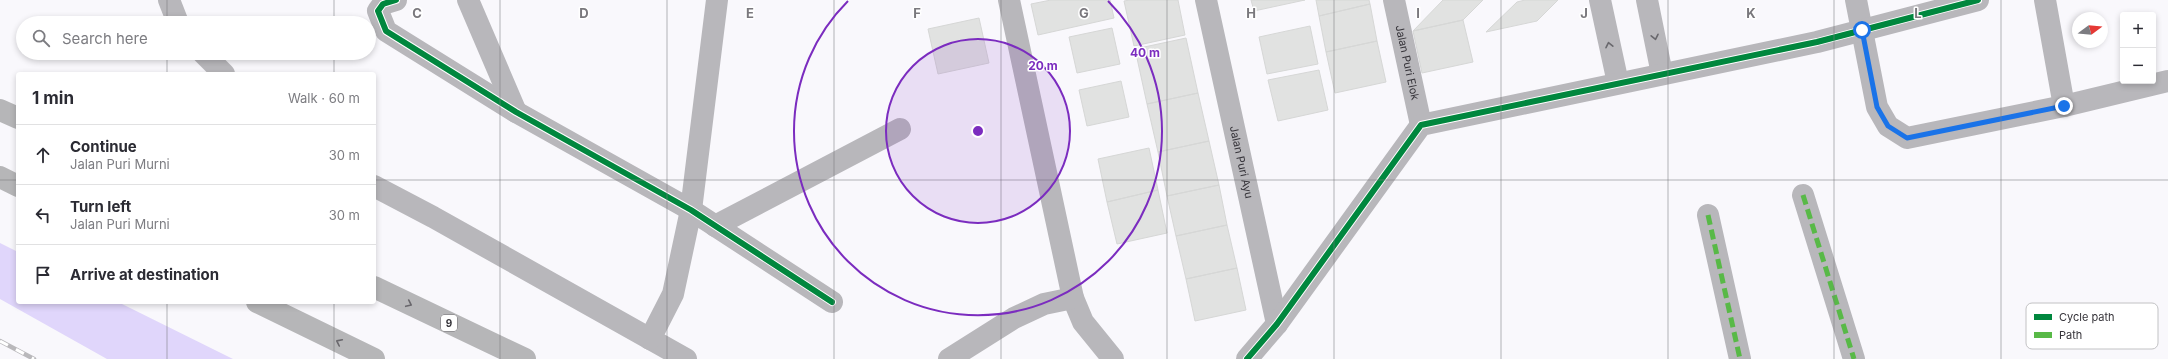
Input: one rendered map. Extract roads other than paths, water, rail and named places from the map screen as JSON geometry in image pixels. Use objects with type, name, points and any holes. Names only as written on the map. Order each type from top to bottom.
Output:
[{"type":"highway","points":[[0,110],[16,117]]},
{"type":"highway","points":[[0,178],[16,185]]},
{"type":"highway","name":"9","points":[[376,288],[525,359]]},
{"type":"highway","points":[[261,304],[374,359]]},
{"type":"street","points":[[169,0],[175,16]]},
{"type":"street","points":[[396,0],[383,4],[378,11],[386,31],[516,112],[691,210],[832,302]]},
{"type":"street","points":[[468,0],[516,112]]},
{"type":"street","points":[[650,339],[673,294],[691,210],[717,0]]},
{"type":"street","points":[[1009,0],[1073,298],[1083,322],[1113,359]]},
{"type":"street","name":"Jalan Puri Ayu","points":[[1206,0],[1277,324]]},
{"type":"street","name":"Jalan Puri Elok","points":[[1394,0],[1421,125]]},
{"type":"street","points":[[1600,0],[1618,83]]},
{"type":"street","points":[[1647,0],[1662,74]]},
{"type":"street","points":[[1856,0],[1877,107],[1888,126],[1907,138],[2064,106],[2168,81]]},
{"type":"street","points":[[1247,359],[1277,324],[1421,125],[1862,30],[1978,0]]},
{"type":"street","points":[[2045,0],[2064,106]]},
{"type":"street","points":[[210,60],[222,72]]},
{"type":"street","points":[[715,226],[900,129]]},
{"type":"street","points":[[376,187],[433,217],[686,359]]},
{"type":"street","points":[[1803,195],[1854,359]]},
{"type":"street","points":[[1708,216],[1740,359]]},
{"type":"street","points":[[948,359],[1014,318],[1044,304],[1073,298]]},
{"type":"railway","points":[[0,341],[34,359]]}]
